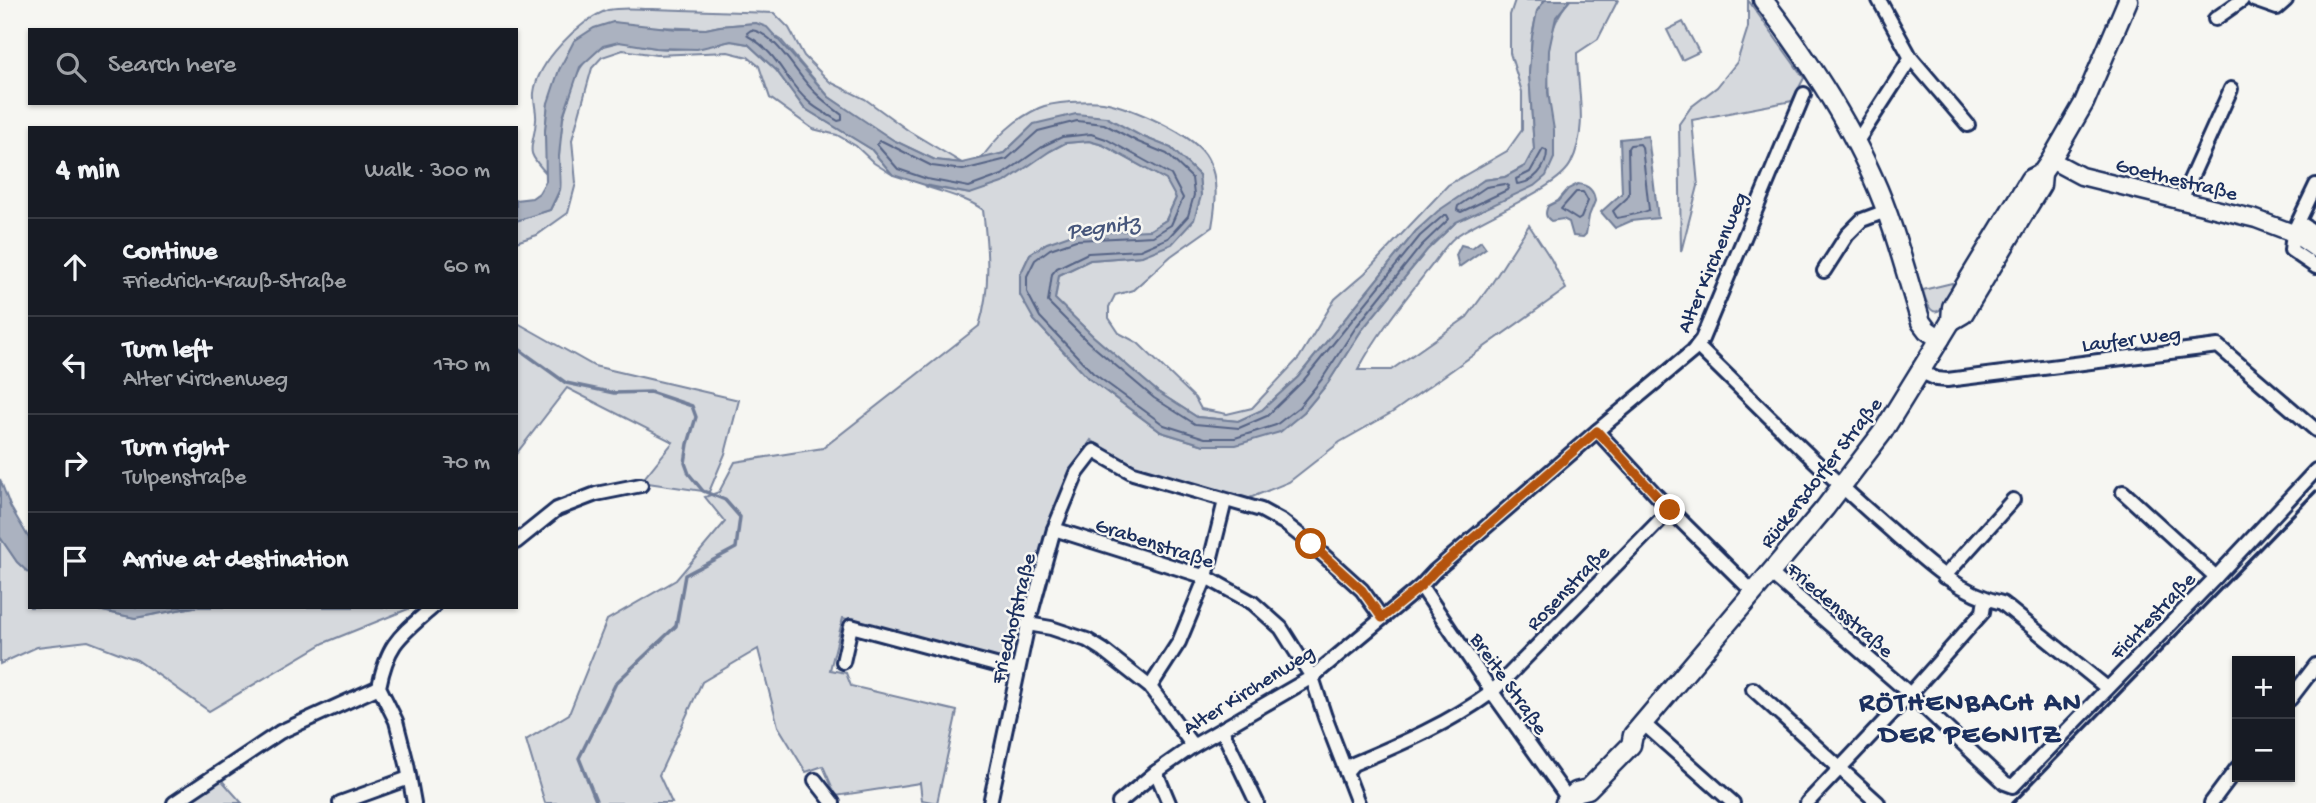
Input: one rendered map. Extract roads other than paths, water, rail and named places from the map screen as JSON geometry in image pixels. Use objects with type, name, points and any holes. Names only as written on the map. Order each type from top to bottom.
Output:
[{"type":"main road","points":[[1763,0],[1783,26],[1856,143],[1886,211],[1921,321],[1927,330],[1941,339]]},
{"type":"main road","points":[[2106,55],[2114,29],[2128,0]]},
{"type":"main road","points":[[2106,55],[2120,37],[2138,0]]},
{"type":"main road","name":"Rückersdorfer Straße","points":[[1570,799],[1588,789],[1631,745],[1639,729],[1841,487],[1882,433],[1951,321],[1963,314],[2041,185],[2046,167],[2084,103],[2106,55]]},
{"type":"street","points":[[1879,0],[1912,58],[1968,125]]},
{"type":"street","points":[[2215,19],[2242,0]]},
{"type":"street","points":[[2254,0],[2277,8],[2286,0]]},
{"type":"street","points":[[1856,143],[1912,58]]},
{"type":"street","points":[[2181,200],[2231,89]]},
{"type":"street","name":"Alter Kirchenweg","points":[[1119,803],[1193,746],[1312,677],[1697,346],[1804,94]]},
{"type":"street","name":"Goethestraße","points":[[2046,167],[2316,233]]},
{"type":"street","points":[[2316,185],[2296,227],[2291,250],[2316,267]]},
{"type":"street","points":[[1825,271],[1847,235],[1862,219],[1886,211]]},
{"type":"street","name":"Goethestraße","points":[[2296,227],[2316,249]]},
{"type":"street","points":[[1697,346],[1841,487],[1944,577],[1985,599],[2001,603],[2107,688]]},
{"type":"street","name":"Laufer Weg","points":[[1921,372],[1947,380],[2218,346],[2316,430]]},
{"type":"street","points":[[1597,431],[1670,510],[1753,592]]},
{"type":"street","name":"Friedhofstraße","points":[[990,803],[1028,624],[1054,529],[1077,473],[1094,451],[1133,473],[1225,501]]},
{"type":"street","name":"Fichtestraße","points":[[2013,786],[2316,470]]},
{"type":"street","points":[[518,540],[557,509],[596,494],[641,485]]},
{"type":"street","points":[[2123,492],[2216,577]]},
{"type":"street","points":[[1944,577],[2013,500]]},
{"type":"street","points":[[1150,687],[1179,642],[1206,577],[1225,501],[1261,510],[1283,522],[1362,590],[1382,618]]},
{"type":"street","name":"Rosenstraße","points":[[1492,692],[1670,510]]},
{"type":"street","name":"Grabenstraße","points":[[1054,529],[1206,577],[1253,603],[1281,628],[1312,677],[1358,803]]},
{"type":"street","name":"Friedensstraße","points":[[1769,572],[1910,694],[2006,783],[2013,786]]},
{"type":"street","name":"Breite Straße","points":[[1421,586],[1492,692],[1570,799]]},
{"type":"street","points":[[1807,803],[1983,612],[1985,599]]},
{"type":"street","points":[[414,803],[396,721],[379,687],[390,648],[431,609]]},
{"type":"street","points":[[1028,624],[1051,628],[1087,640],[1104,650],[1150,687],[1193,746]]},
{"type":"street","points":[[843,662],[851,626],[1018,671]]},
{"type":"street","points":[[2295,692],[2316,665]]},
{"type":"street","points":[[174,803],[280,732],[379,687]]},
{"type":"street","points":[[1753,689],[1878,803]]},
{"type":"street","points":[[1346,772],[1353,764],[1456,716],[1492,692]]},
{"type":"street","points":[[1639,729],[1733,803]]},
{"type":"street","points":[[1222,730],[1257,803]]},
{"type":"street","points":[[1156,772],[1169,803]]},
{"type":"street","points":[[2211,803],[2232,775]]},
{"type":"street","points":[[340,803],[409,778]]},
{"type":"street","points":[[814,780],[833,803]]},
{"type":"water","points":[[1545,0],[1570,0],[1556,17],[1549,50],[1548,93],[1554,130],[1554,158],[1546,176],[1534,186],[1456,222],[1427,250],[1361,331],[1328,383],[1304,412],[1280,432],[1236,445],[1204,445],[1161,432],[1088,378],[1034,320],[1020,295],[1020,275],[1030,254],[1047,243],[1075,233],[1150,230],[1166,220],[1176,198],[1166,180],[1103,145],[1089,141],[1065,143],[1005,182],[970,194],[925,185],[893,175],[871,149],[804,108],[776,70],[748,44],[731,41],[697,49],[656,48],[619,42],[603,46],[580,67],[563,117],[559,156],[560,189],[550,210],[518,220],[518,200],[532,198],[539,193],[546,181],[545,131],[548,103],[559,70],[574,41],[594,28],[613,22],[677,29],[706,29],[756,23],[767,27],[829,97],[893,140],[935,160],[962,163],[1004,153],[1034,124],[1076,114],[1106,117],[1171,148],[1199,175],[1201,196],[1194,220],[1172,244],[1142,256],[1090,260],[1059,275],[1055,299],[1158,392],[1197,417],[1238,421],[1262,410],[1298,377],[1416,231],[1438,211],[1484,180],[1505,177],[1525,166],[1534,149],[1529,73],[1537,11]]},
{"type":"water","points":[[1648,136],[1658,218],[1631,221],[1615,228],[1601,212],[1622,193],[1620,139]]},
{"type":"water","points":[[1578,184],[1590,189],[1595,201],[1583,237],[1573,236],[1569,222],[1563,219],[1551,221],[1546,215],[1548,206]]},
{"type":"water","points":[[1481,241],[1486,248],[1459,267],[1456,255],[1461,245],[1472,248]]},
{"type":"water","points":[[0,479],[10,506],[28,537],[28,572],[17,562],[0,537]]},
{"type":"water","points":[[93,609],[183,609],[135,618]]},
{"type":"waterway","points":[[518,348],[566,383],[614,393],[650,392],[692,406],[696,417],[685,463],[689,474],[703,491],[725,500],[740,517],[736,548],[685,575],[676,626],[616,683],[579,758],[597,803]]},
{"type":"railway","points":[[2013,803],[2316,491]]},
{"type":"district","name":"RÖTHENBACH AN DER PEGNITZ","points":[[1971,716]]},
{"type":"water label","name":"Pegnitz","points":[[1103,225]]}]
